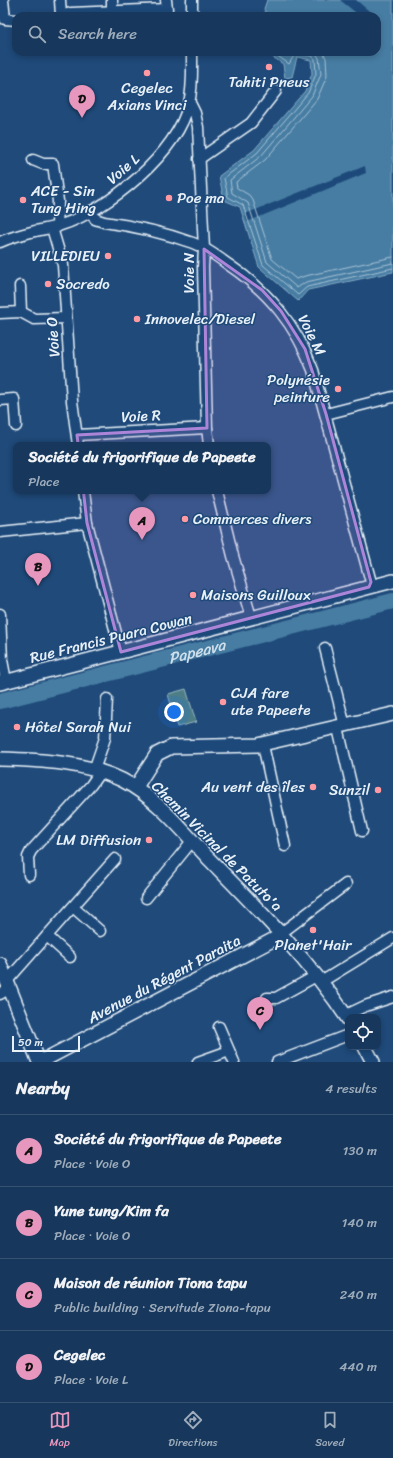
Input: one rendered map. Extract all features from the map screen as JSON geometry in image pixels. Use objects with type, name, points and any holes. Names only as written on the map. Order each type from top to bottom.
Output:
[{"type":"main road","name":"Rue Francis Puara Cowan","points":[[3,682],[251,617],[313,603],[393,581]]},
{"type":"main road","points":[[136,788],[152,761],[167,748],[180,745],[263,745],[393,714]]},
{"type":"main road","name":"Chemin Vicinal de Patuto'a","points":[[0,759],[51,762],[97,771],[136,788],[150,799],[192,841],[281,934],[345,1014]]},
{"type":"main road","name":"Avenue du Régent Paraita","points":[[40,1062],[281,934]]},
{"type":"main road","points":[[0,964],[6,988],[40,1062]]},
{"type":"main road","points":[[367,1050],[373,1062]]},
{"type":"street","points":[[60,0],[60,12]]},
{"type":"street","points":[[112,0],[112,11]]},
{"type":"street","points":[[92,12],[166,9],[166,0]]},
{"type":"street","points":[[192,0],[192,12]]},
{"type":"street","points":[[2,1],[5,19],[12,20]]},
{"type":"street","name":"Voie L","points":[[0,242],[36,230],[55,227],[91,211],[106,202],[134,180],[162,152],[186,115],[190,102],[192,56]]},
{"type":"street","points":[[199,159],[251,123],[276,91]]},
{"type":"street","name":"Voie N","points":[[190,102],[195,113],[198,127],[204,248],[203,267],[209,442]]},
{"type":"street","name":"Voie O","points":[[33,160],[43,164],[53,164],[58,202],[55,227],[63,265],[72,401],[78,440]]},
{"type":"street","name":"Voie M","points":[[91,211],[96,219],[104,222],[165,235],[204,248],[244,274],[281,311],[305,349],[326,414],[341,477],[371,582],[369,587]]},
{"type":"street","points":[[20,286],[22,312]]},
{"type":"street","points":[[0,313],[22,312],[32,319],[66,318]]},
{"type":"street","points":[[326,414],[393,397]]},
{"type":"street","points":[[0,400],[14,399],[16,426]]},
{"type":"street","name":"Voie R","points":[[78,440],[207,428]]},
{"type":"street","points":[[83,494],[87,523],[121,652]]},
{"type":"street","points":[[218,494],[233,556],[251,617]]},
{"type":"street","points":[[0,532],[87,523]]},
{"type":"street","points":[[0,614],[3,682]]},
{"type":"street","points":[[325,648],[362,831]]},
{"type":"street","points":[[29,875],[28,857],[31,851],[91,785],[97,771],[105,738],[107,699]]},
{"type":"street","points":[[263,745],[285,846]]},
{"type":"street","points":[[146,898],[192,841]]},
{"type":"street","points":[[6,988],[47,936],[115,859]]},
{"type":"street","points":[[281,934],[346,884]]},
{"type":"street","points":[[73,907],[100,931]]},
{"type":"street","points":[[47,936],[70,957]]},
{"type":"street","points":[[266,998],[276,998],[318,979],[393,938]]},
{"type":"street","points":[[352,1014],[364,1006],[393,998]]},
{"type":"street","points":[[219,1027],[234,1062]]},
{"type":"street","points":[[277,1062],[345,1036]]},
{"type":"street","points":[[198,1062],[229,1051]]},
{"type":"highlighted area","points":[[204,249],[262,290],[281,311],[305,349],[326,414],[371,582],[369,587],[121,652],[87,523],[77,435],[207,428]]},
{"type":"green space","points":[[186,689],[196,722],[177,727],[168,694]]},
{"type":"water","points":[[267,0],[393,0],[393,272],[308,290],[298,301],[259,267],[240,207],[224,200],[219,176],[254,150],[305,91],[312,74],[311,60],[297,57],[292,77],[285,78],[283,64],[271,56],[381,56],[381,12],[265,12],[264,9]]},
{"type":"pier","points":[[340,0],[356,0],[370,12],[355,12]]},
{"type":"pier","points":[[365,166],[366,173],[247,222],[245,214]]},
{"type":"waterway","name":"Papeava","points":[[0,701],[393,601]]},
{"type":"place","name":"Tahiti Pneus","points":[[269,67]]},
{"type":"place","name":"Cegelec Axians Vinci","points":[[147,73]]},
{"type":"place","name":"Cegelec","points":[[82,118]]},
{"type":"place","name":"Poe ma","points":[[169,198]]},
{"type":"place","name":"ACE - Sin Tung Hing","points":[[23,200]]},
{"type":"place","name":"VILLEDIEU","points":[[108,256]]},
{"type":"place","name":"Socredo","points":[[48,284]]},
{"type":"place","name":"Innovelec/Diesel","points":[[137,319]]},
{"type":"place","name":"Polynésie peinture","points":[[338,389]]},
{"type":"place","name":"Commerces divers","points":[[185,519]]},
{"type":"place","name":"Société du frigorifique de Papeete","points":[[142,540]]},
{"type":"place","name":"Yune tung/Kim fa","points":[[38,586]]},
{"type":"place","name":"Maisons Guilloux","points":[[193,595]]},
{"type":"place","name":"CJA fare ute Papeete","points":[[223,702]]},
{"type":"place","name":"Hôtel Sarah Nui","points":[[17,727]]},
{"type":"place","name":"Au vent des îles","points":[[313,787]]},
{"type":"place","name":"Sunzil","points":[[378,790]]},
{"type":"place","name":"LM Diffusion","points":[[149,840]]},
{"type":"place","name":"Planet'Hair","points":[[313,930]]},
{"type":"place","name":"Maison de réunion Tiona tapu","points":[[260,1030]]}]
